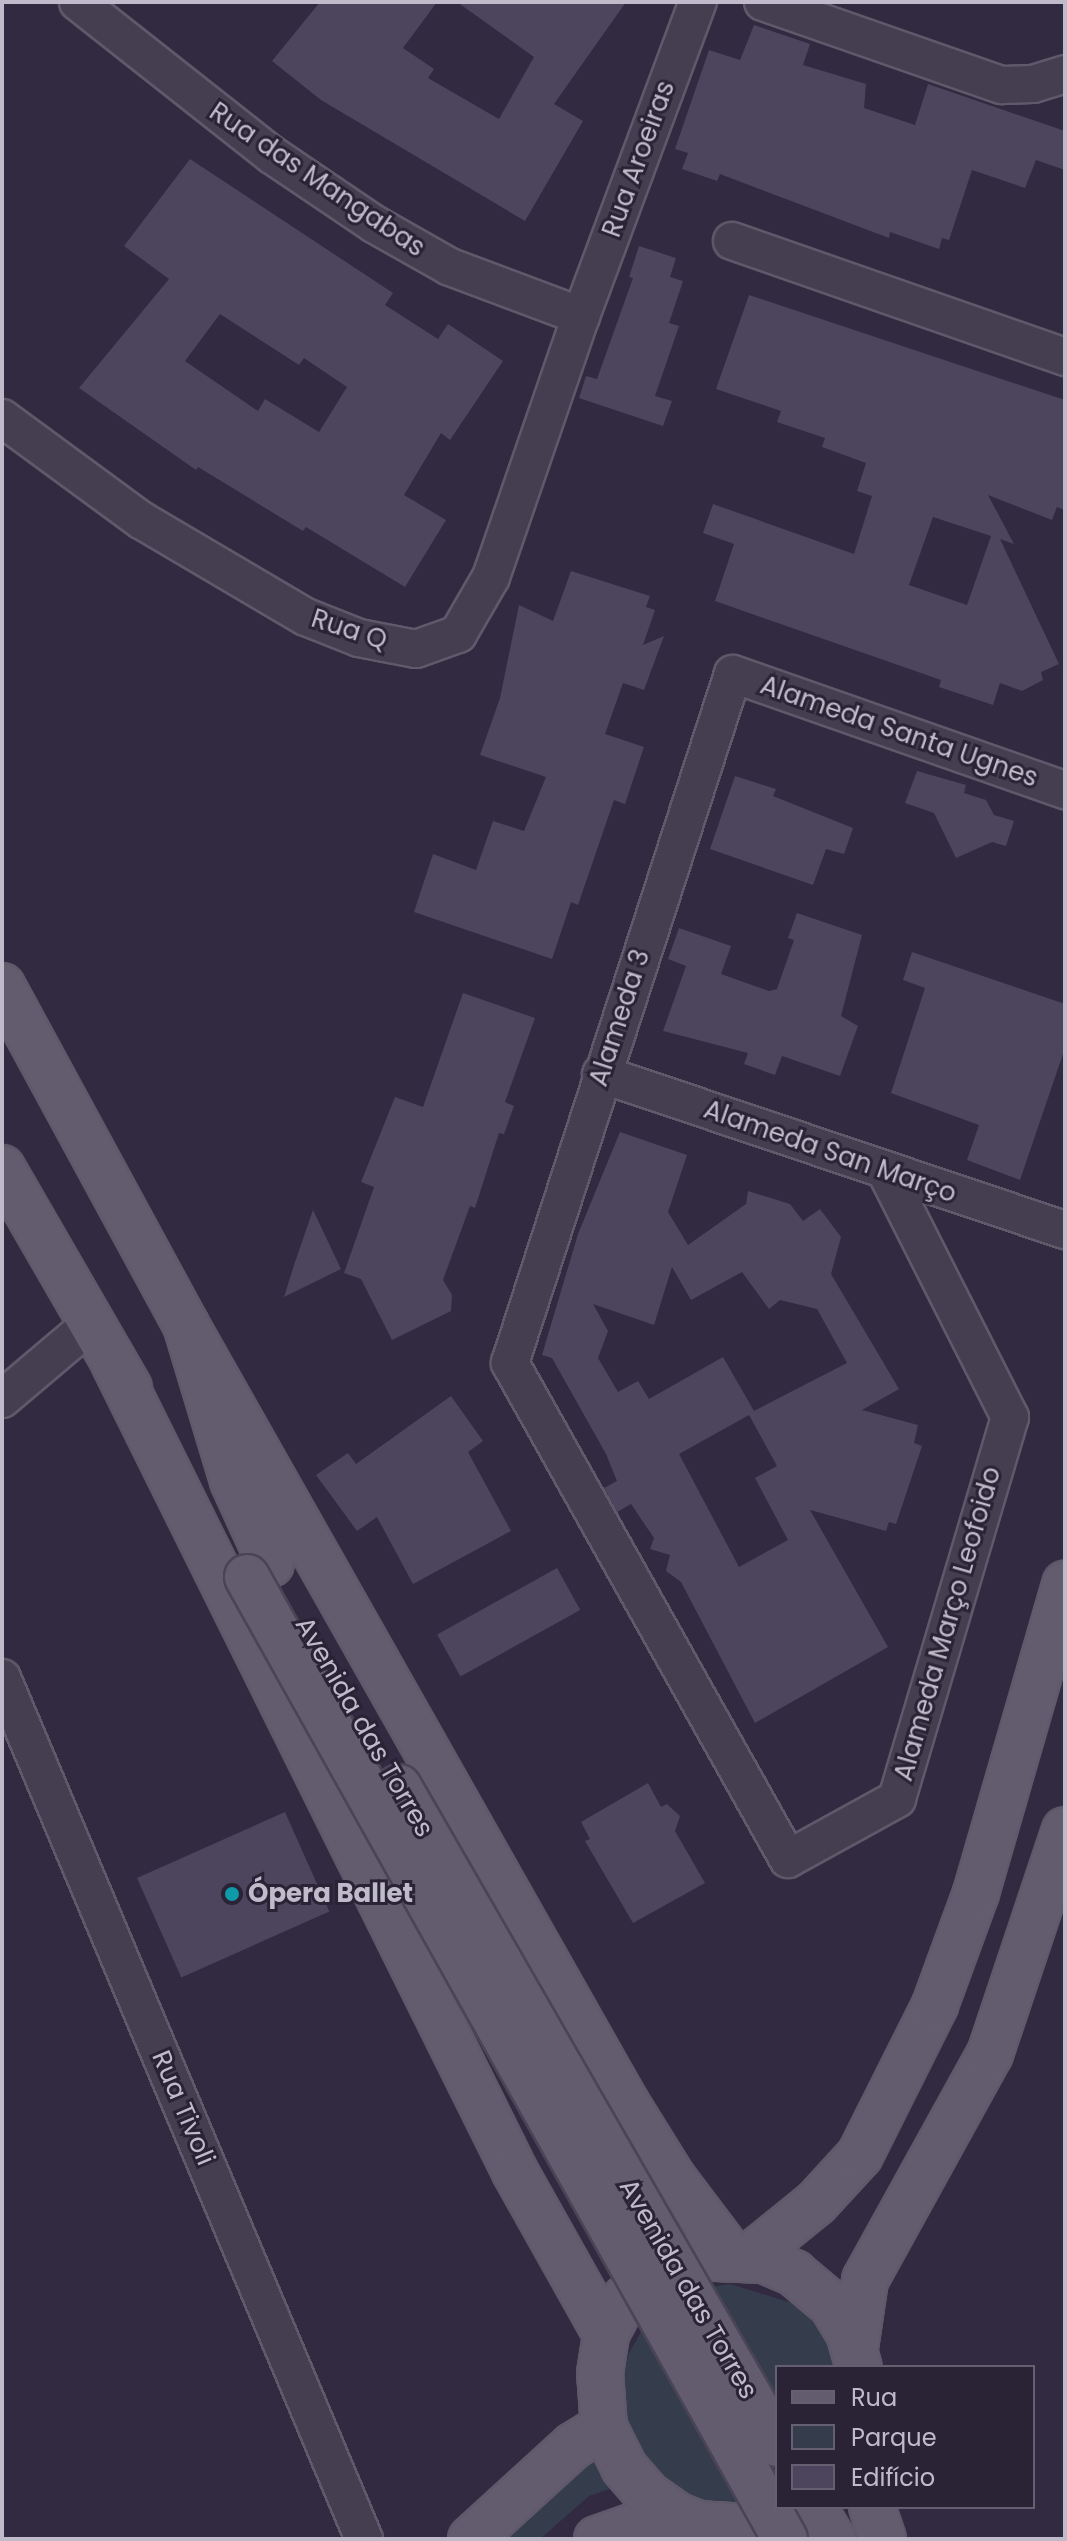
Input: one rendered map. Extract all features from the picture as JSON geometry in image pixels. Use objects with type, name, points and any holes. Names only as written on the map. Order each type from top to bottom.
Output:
[{"type":"main road","name":"Avenida das Torres","points":[[2,986],[186,1325],[259,1571],[785,2539]]},
{"type":"main road","name":"Avenida das Torres","points":[[2,1168],[114,1363],[259,1571],[775,2441]]},
{"type":"main road","points":[[186,1325],[626,2103],[678,2186],[739,2256]]},
{"type":"main road","points":[[114,1363],[603,2353]]},
{"type":"main road","points":[[739,2256],[816,2203],[860,2155],[935,2005],[976,1893],[1065,1584]]},
{"type":"main road","points":[[857,2358],[865,2280],[990,2054],[1065,1830]]},
{"type":"main road","points":[[716,2534],[678,2516],[648,2495],[624,2467],[604,2427],[603,2353],[625,2299],[654,2272],[691,2257],[739,2256],[780,2265],[808,2282],[841,2318],[857,2358]]},
{"type":"main road","points":[[471,2539],[573,2446],[604,2427]]},
{"type":"main road","points":[[601,2538],[648,2521],[716,2534],[747,2527],[793,2509]]},
{"type":"main road","points":[[814,2509],[832,2539]]},
{"type":"main road","points":[[873,2509],[883,2539]]},
{"type":"street","name":"Rua das Mangabas","points":[[78,2],[272,155],[374,224],[450,267],[581,316]]},
{"type":"street","name":"Rua Aroeiras","points":[[581,316],[698,2]]},
{"type":"street","points":[[763,2],[1002,85],[1033,84],[1065,74]]},
{"type":"street","points":[[732,241],[1065,357]]},
{"type":"street","name":"Rua Q","points":[[2,418],[216,569],[306,617],[359,638],[416,649],[458,634],[491,577],[581,316]]},
{"type":"street","name":"Alameda Santa Ugnes","points":[[733,674],[1065,790]]},
{"type":"street","name":"Alameda 3","points":[[510,1363],[601,1074],[733,674]]},
{"type":"street","name":"Alameda San Março","points":[[601,1074],[886,1172],[1063,1223]]},
{"type":"street","name":"Alameda Março Leofoido","points":[[510,1363],[788,1859],[897,1799],[1010,1417],[886,1172]]},
{"type":"street","points":[[2,1399],[92,1323]]},
{"type":"street","name":"Rua Tivoli","points":[[2,1678],[364,2539]]},
{"type":"green space","points":[[730,2284],[795,2304],[826,2333],[841,2365],[775,2365],[775,2501],[714,2513],[667,2489],[627,2437],[621,2383],[629,2353],[645,2325],[698,2289]]},
{"type":"green space","points":[[589,2444],[615,2487],[589,2496],[540,2539],[494,2539]]},
{"type":"building","points":[[320,2],[437,2],[403,48],[434,69],[428,78],[499,119],[534,57],[457,2],[626,2],[554,104],[583,121],[525,221],[321,100],[272,61]]},
{"type":"building","points":[[754,25],[810,44],[803,65],[866,84],[864,108],[915,125],[928,84],[1065,131],[1065,170],[1036,160],[1025,188],[972,170],[949,240],[942,238],[939,249],[890,232],[889,238],[720,174],[717,181],[682,169],[688,153],[675,149],[709,50],[740,60]]},
{"type":"building","points":[[190,159],[393,293],[385,305],[438,339],[448,324],[503,361],[450,440],[441,433],[404,495],[446,520],[405,587],[306,527],[303,531],[198,467],[196,470],[79,388],[169,279],[124,246]],"holes":[[[220,314],[299,365],[304,358],[347,387],[319,432],[265,399],[258,411],[185,361]]]},
{"type":"building","points":[[639,246],[676,258],[670,277],[683,281],[669,323],[679,326],[655,396],[672,401],[663,426],[579,398],[586,376],[597,379],[633,278],[629,277]]},
{"type":"building","points":[[749,295],[1065,400],[1065,510],[1057,507],[1052,520],[988,495],[1014,544],[1000,539],[1059,664],[1041,672],[1043,680],[1022,691],[1000,683],[993,705],[939,687],[941,680],[715,601],[734,544],[703,533],[713,504],[854,554],[872,496],[857,491],[866,463],[822,447],[825,438],[777,422],[781,411],[716,389]],"holes":[[[933,517],[991,536],[967,605],[909,585]]]},
{"type":"building","points":[[571,571],[650,596],[646,607],[655,610],[643,645],[664,636],[644,690],[623,683],[605,734],[644,747],[625,804],[614,800],[578,905],[571,902],[552,959],[414,912],[433,854],[476,870],[493,821],[524,831],[546,777],[480,755],[500,698],[519,605],[553,621]]},
{"type":"building","points":[[917,771],[966,785],[964,793],[986,800],[994,815],[1014,821],[1006,846],[992,842],[956,858],[934,813],[905,803]]},
{"type":"building","points":[[735,776],[776,789],[773,796],[853,828],[844,854],[826,849],[813,885],[710,849]]},
{"type":"building","points":[[797,913],[862,935],[841,1016],[858,1026],[840,1076],[782,1056],[775,1075],[744,1064],[748,1053],[663,1031],[686,966],[668,959],[679,928],[731,946],[721,974],[769,991],[777,989],[794,940],[788,938]]},
{"type":"building","points":[[912,952],[1065,1004],[1065,1048],[1020,1180],[967,1160],[979,1125],[891,1093],[925,988],[903,980]]},
{"type":"building","points":[[463,993],[535,1018],[505,1102],[514,1106],[504,1134],[499,1133],[475,1208],[470,1206],[443,1280],[452,1295],[451,1311],[392,1340],[361,1279],[344,1273],[374,1187],[361,1182],[395,1097],[423,1107]]},
{"type":"building","points":[[620,1132],[687,1155],[668,1212],[688,1245],[746,1204],[748,1191],[790,1204],[803,1221],[820,1209],[841,1237],[831,1274],[899,1389],[862,1410],[918,1425],[914,1443],[922,1446],[896,1524],[889,1522],[886,1531],[810,1510],[888,1647],[755,1723],[681,1582],[666,1571],[670,1555],[650,1549],[654,1538],[631,1504],[617,1512],[604,1488],[617,1481],[606,1454],[552,1358],[542,1355],[578,1234]],"holes":[[[672,1267],[691,1300],[742,1272],[769,1309],[780,1300],[817,1309],[847,1363],[754,1411],[723,1357],[649,1399],[638,1381],[618,1392],[598,1358],[608,1331],[593,1304],[654,1325]],[[749,1415],[777,1466],[755,1478],[788,1540],[739,1567],[679,1454]]]},
{"type":"building","points":[[313,1210],[341,1269],[284,1297],[295,1262]]},
{"type":"building","points":[[451,1396],[483,1441],[468,1452],[511,1531],[413,1584],[377,1517],[357,1531],[316,1475],[348,1453],[356,1464]]},
{"type":"building","points":[[557,1568],[580,1610],[460,1676],[437,1634]]},
{"type":"building","points":[[648,1783],[661,1807],[667,1804],[680,1816],[675,1831],[705,1883],[633,1923],[585,1841],[590,1839],[581,1822]]},
{"type":"building","name":"Ópera Ballet","points":[[285,1812],[329,1912],[181,1977],[137,1878]]},
{"type":"place","name":"Ópera Ballet","points":[[232,1894]]}]
